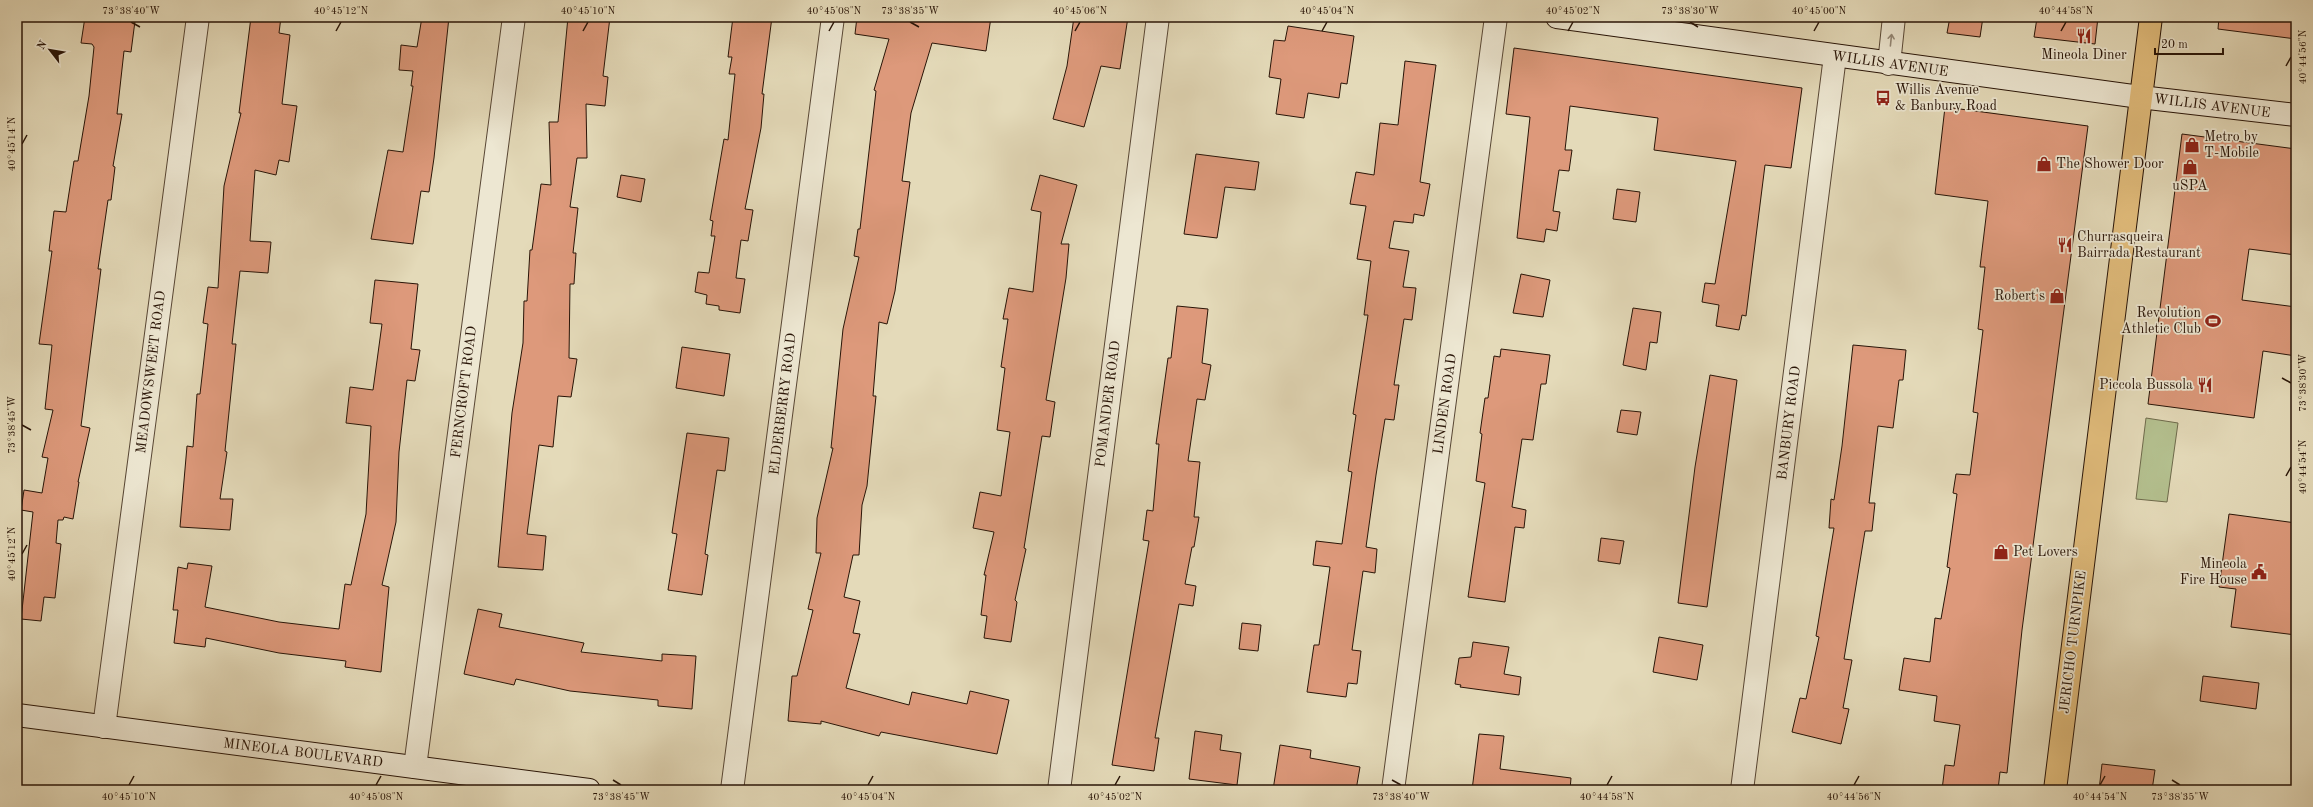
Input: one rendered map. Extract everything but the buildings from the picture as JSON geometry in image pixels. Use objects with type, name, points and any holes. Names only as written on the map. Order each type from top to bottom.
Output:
[{"type":"main road","name":"JERICHO TURNPIKE","points":[[2055,790],[2151,17]]},
{"type":"street","name":"MEADOWSWEET ROAD","points":[[104,727],[198,17]]},
{"type":"street","name":"FERNCROFT ROAD","points":[[415,768],[514,17]]},
{"type":"street","name":"ELDERBERRY ROAD","points":[[732,790],[833,17]]},
{"type":"street","name":"POMANDER ROAD","points":[[1059,790],[1158,17]]},
{"type":"street","name":"LINDEN ROAD","points":[[1393,790],[1496,17]]},
{"type":"street","name":"WILLIS AVENUE","points":[[1557,17],[1889,64],[2140,97],[2296,115]]},
{"type":"street","points":[[1889,64],[1894,17]]},
{"type":"street","name":"BANBURY ROAD","points":[[1742,790],[1835,56]]},
{"type":"street","name":"MINEOLA BOULEVARD","points":[[17,715],[589,790]]},
{"type":"green space","points":[[2146,418],[2178,423],[2167,502],[2136,499]]},
{"type":"place","name":"Mineola Diner","points":[[2084,36]]},
{"type":"place","name":"Willis Avenue & Banbury Road","points":[[1883,98]]},
{"type":"place","name":"Metro by T-Mobile","points":[[2192,145]]},
{"type":"place","name":"The Shower Door","points":[[2044,164]]},
{"type":"place","name":"uSPA","points":[[2190,167]]},
{"type":"place","name":"Churrasqueira Bairrada Restaurant","points":[[2065,245]]},
{"type":"place","name":"Robert's","points":[[2057,296]]},
{"type":"place","name":"Revolution Athletic Club","points":[[2213,321]]},
{"type":"place","name":"Piccola Bussola","points":[[2205,385]]},
{"type":"place","name":"Pet Lovers","points":[[2001,552]]},
{"type":"place","name":"Mineola Fire House","points":[[2259,572]]}]
